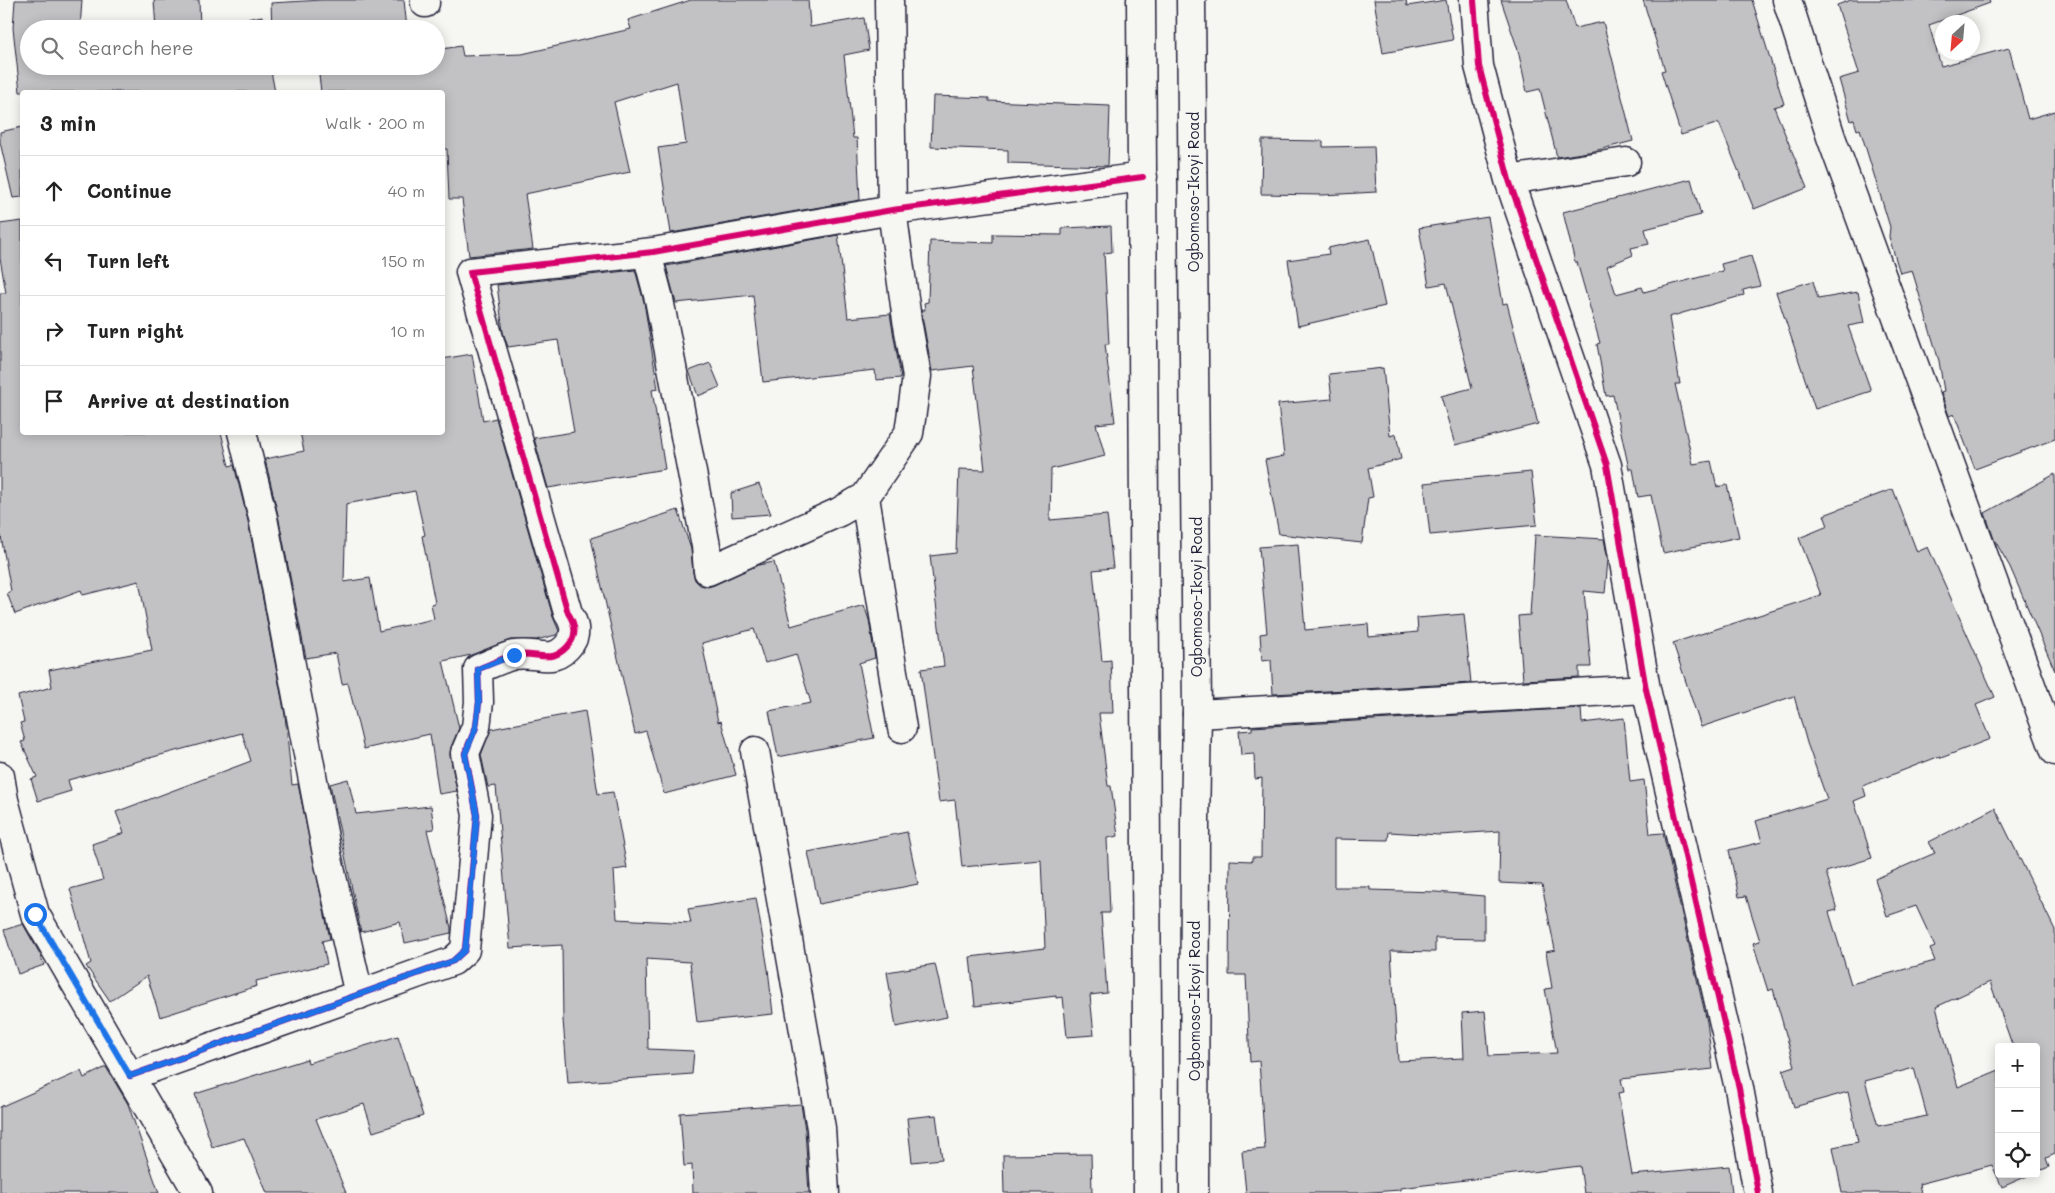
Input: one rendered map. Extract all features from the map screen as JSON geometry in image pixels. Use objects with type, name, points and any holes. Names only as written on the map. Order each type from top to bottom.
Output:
[{"type":"street","points":[[653,252],[649,261],[659,299],[706,546],[708,571],[839,512],[865,497],[909,433],[917,376],[907,320],[892,210],[889,0]]},
{"type":"street","points":[[1141,0],[1148,1193]]},
{"type":"street","name":"Ogbomoso-Ikoyi Road","points":[[1191,0],[1197,714],[1194,1193]]},
{"type":"street","points":[[1474,0],[1479,66],[1509,180],[1607,465],[1646,689],[1739,1088],[1758,1193]]},
{"type":"street","points":[[1787,0],[1831,137],[2055,751]]},
{"type":"street","points":[[1509,180],[1626,162]]},
{"type":"street","points":[[130,1076],[453,961],[465,950],[477,815],[465,754],[476,727],[479,702],[478,669],[514,655],[551,656],[562,653],[574,637],[573,621],[568,613],[470,272],[653,252],[892,210],[1143,177]]},
{"type":"street","points":[[243,435],[263,518],[328,859],[359,995]]},
{"type":"street","points":[[865,497],[902,728]]},
{"type":"street","points":[[1197,714],[1646,689]]},
{"type":"street","points":[[755,751],[821,1128],[825,1193]]},
{"type":"street","points":[[0,776],[4,800],[35,914],[198,1193]]},
{"type":"building","points":[[15,0],[82,0],[81,20],[20,20],[20,75],[272,75],[275,90],[20,90],[20,92],[13,28]]},
{"type":"building","points":[[154,0],[199,0],[200,20],[155,20]]},
{"type":"building","points":[[322,0],[404,0],[406,20],[272,20],[271,3]]},
{"type":"building","points":[[691,0],[808,0],[810,27],[864,18],[869,50],[844,55],[853,138],[857,138],[860,200],[671,233],[658,148],[686,144],[677,82],[614,102],[630,172],[525,194],[533,249],[469,256],[462,199],[449,199],[447,149],[445,149],[445,90],[321,90],[319,75],[445,75],[445,49],[461,46],[463,56],[522,54],[631,29],[628,20]]},
{"type":"building","points":[[1374,0],[1406,0],[1407,6],[1446,0],[1453,40],[1383,53]]},
{"type":"building","points":[[1501,0],[1566,0],[1575,28],[1603,22],[1633,141],[1594,151],[1557,157],[1540,89],[1527,92],[1518,50]]},
{"type":"building","points":[[1643,0],[1752,0],[1784,104],[1774,107],[1807,188],[1754,209],[1719,123],[1681,135],[1661,71],[1665,70]]},
{"type":"building","points":[[1851,0],[1989,0],[1990,3],[1957,15],[1935,15],[1935,23],[1929,25],[1935,46],[1935,60],[1939,60],[1941,66],[1964,60],[1980,60],[1980,56],[2009,48],[2028,119],[2055,111],[2055,439],[1975,469],[1954,414],[1949,416],[1941,392],[1944,391],[1939,361],[1912,270],[1900,273],[1889,237],[1890,227],[1860,129],[1857,130],[1854,120],[1851,121],[1839,79],[1859,73],[1837,5]]},
{"type":"building","points":[[262,16],[263,20],[241,20]]},
{"type":"building","points":[[933,96],[989,98],[989,101],[1110,106],[1108,166],[1008,163],[1008,150],[931,147]]},
{"type":"building","points":[[20,127],[20,197],[13,198],[0,142],[0,132]]},
{"type":"building","points":[[1262,140],[1323,141],[1323,147],[1374,146],[1376,192],[1323,195],[1261,194]]},
{"type":"building","points":[[1691,179],[1701,215],[1645,229],[1649,244],[1631,248],[1633,255],[1607,266],[1616,294],[1642,287],[1644,292],[1723,271],[1721,264],[1751,256],[1760,286],[1743,290],[1744,295],[1669,317],[1680,384],[1675,384],[1693,464],[1711,461],[1717,487],[1727,485],[1739,537],[1663,553],[1651,495],[1638,497],[1633,469],[1629,469],[1613,395],[1606,396],[1597,344],[1600,343],[1577,262],[1575,262],[1563,212]]},
{"type":"building","points":[[1488,217],[1503,304],[1507,303],[1538,424],[1455,445],[1441,396],[1472,388],[1446,283],[1429,286],[1419,228]]},
{"type":"building","points":[[20,221],[20,435],[222,435],[229,466],[234,465],[248,521],[285,715],[292,785],[298,784],[330,939],[322,941],[327,964],[256,981],[257,986],[160,1017],[147,976],[110,1001],[86,966],[91,963],[70,889],[103,880],[92,844],[124,833],[116,812],[251,761],[242,733],[68,780],[71,791],[38,801],[31,779],[37,777],[21,742],[25,741],[20,723],[24,722],[18,696],[52,687],[49,670],[152,650],[139,581],[83,595],[81,590],[15,614],[7,593],[11,591],[0,531],[0,293],[6,293],[0,258],[0,224]]},
{"type":"building","points":[[1111,226],[1112,252],[1104,253],[1109,344],[1105,344],[1115,422],[1096,424],[1105,456],[1051,469],[1050,520],[1107,515],[1113,568],[1093,570],[1102,661],[1111,660],[1113,713],[1099,713],[1108,786],[1111,786],[1118,836],[1107,838],[1110,913],[1101,913],[1107,993],[1090,995],[1094,1035],[1067,1037],[1063,997],[1056,998],[1056,996],[975,1006],[970,957],[1045,948],[1041,860],[962,867],[955,800],[939,802],[921,669],[944,666],[930,556],[956,553],[959,469],[985,470],[973,366],[932,371],[921,310],[925,310],[924,303],[928,302],[930,241],[993,243],[993,234],[1062,235],[1062,228]]},
{"type":"building","points":[[838,235],[848,318],[890,314],[901,378],[876,380],[875,370],[763,382],[753,295],[676,303],[666,266]]},
{"type":"building","points":[[1370,239],[1385,306],[1298,326],[1288,260],[1329,254],[1328,248]]},
{"type":"building","points":[[635,270],[644,302],[658,389],[652,390],[665,469],[548,488],[534,438],[574,432],[558,340],[508,347],[503,332],[497,285]]},
{"type":"building","points":[[1813,281],[1818,299],[1858,292],[1864,323],[1848,326],[1871,391],[1815,409],[1776,292]]},
{"type":"building","points":[[472,354],[483,421],[496,418],[553,617],[559,631],[556,635],[536,640],[510,640],[471,655],[443,661],[459,728],[451,747],[450,755],[457,791],[439,794],[430,734],[364,749],[348,683],[342,684],[336,653],[306,658],[265,459],[304,451],[301,435],[445,435],[445,358]],"holes":[[[415,491],[425,535],[422,536],[435,603],[431,604],[434,619],[379,631],[370,578],[344,582],[346,504]]]},
{"type":"building","points":[[710,363],[720,387],[698,396],[689,371]]},
{"type":"building","points":[[1383,368],[1390,436],[1396,434],[1401,459],[1368,468],[1373,497],[1368,498],[1362,543],[1279,534],[1265,460],[1284,456],[1278,404],[1332,399],[1329,374]]},
{"type":"building","points":[[1531,472],[1537,525],[1430,535],[1424,483]]},
{"type":"building","points":[[2055,474],[2055,671],[2010,567],[1994,539],[1985,513]]},
{"type":"building","points":[[759,484],[771,514],[732,517],[731,493]]},
{"type":"building","points":[[1893,489],[1917,552],[1928,547],[1995,697],[1976,705],[1990,739],[1863,786],[1866,796],[1854,801],[1872,858],[1826,872],[1837,910],[1829,912],[1851,984],[1935,961],[1930,949],[1935,947],[1916,906],[1887,916],[1875,879],[1935,853],[1929,842],[1995,808],[2055,930],[2055,1154],[2046,1158],[2049,1167],[2040,1170],[2040,1043],[2012,1043],[1990,982],[1936,1007],[1958,1087],[1995,1072],[1995,1172],[1992,1165],[1919,1184],[1921,1193],[1842,1193],[1833,1147],[1858,1142],[1848,1092],[1794,1107],[1783,1070],[1795,1066],[1773,989],[1768,991],[1753,943],[1760,941],[1746,896],[1739,897],[1729,850],[1762,842],[1756,821],[1827,799],[1807,743],[1794,696],[1701,727],[1673,643],[1821,595],[1799,538],[1828,526],[1824,515]],"holes":[[[1914,1068],[1927,1116],[1878,1126],[1865,1081]]]},
{"type":"building","points":[[678,510],[691,549],[695,580],[700,585],[708,587],[758,565],[774,562],[791,626],[864,605],[869,620],[875,658],[859,663],[874,738],[778,757],[769,711],[811,703],[796,654],[765,663],[754,629],[702,643],[718,722],[721,721],[736,775],[664,794],[646,731],[635,734],[591,538]]},
{"type":"building","points":[[1535,535],[1604,539],[1608,560],[1605,593],[1584,591],[1591,667],[1579,667],[1579,677],[1523,680],[1518,616],[1530,615]]},
{"type":"building","points":[[1298,544],[1305,630],[1368,624],[1369,637],[1418,632],[1417,618],[1464,614],[1471,683],[1273,694],[1271,660],[1262,661],[1260,634],[1267,633],[1259,547]]},
{"type":"building","points":[[1581,708],[1582,723],[1624,718],[1630,782],[1644,780],[1650,834],[1663,833],[1707,1022],[1713,1069],[1621,1079],[1624,1092],[1618,1093],[1632,1175],[1729,1166],[1732,1193],[1584,1193],[1580,1166],[1400,1188],[1400,1190],[1358,1193],[1246,1193],[1242,1151],[1265,1149],[1259,1061],[1250,1062],[1246,975],[1229,975],[1230,860],[1252,861],[1252,857],[1261,857],[1262,778],[1255,779],[1254,754],[1241,755],[1239,731],[1252,730],[1252,727]],"holes":[[[1500,831],[1499,883],[1542,885],[1555,950],[1546,952],[1552,988],[1545,989],[1557,1053],[1489,1056],[1485,1011],[1462,1013],[1464,1058],[1398,1061],[1391,951],[1435,952],[1435,938],[1484,939],[1484,896],[1370,890],[1370,887],[1334,887],[1334,839],[1388,840],[1389,832],[1440,835]]]},
{"type":"building","points":[[585,711],[598,794],[613,792],[627,868],[614,870],[617,919],[691,923],[688,909],[756,898],[768,969],[773,1014],[697,1022],[690,962],[646,959],[648,1049],[694,1051],[692,1074],[568,1083],[563,1020],[562,945],[510,948],[496,786],[488,787],[481,755],[491,729]]},
{"type":"building","points":[[348,779],[356,814],[431,806],[434,829],[427,830],[451,933],[405,943],[400,922],[361,932],[330,784]]},
{"type":"building","points":[[907,832],[918,884],[819,904],[808,852]]},
{"type":"building","points":[[23,924],[44,965],[18,974],[4,930]]},
{"type":"building","points":[[935,964],[947,1017],[896,1027],[887,972]]},
{"type":"building","points":[[398,1036],[423,1116],[373,1132],[364,1104],[316,1119],[346,1193],[267,1193],[244,1138],[212,1147],[195,1094],[307,1059],[308,1063]]},
{"type":"building","points":[[106,1067],[128,1104],[159,1193],[0,1193],[0,1107],[81,1071],[84,1078]]},
{"type":"building","points":[[801,1104],[805,1130],[809,1193],[693,1193],[692,1165],[684,1166],[680,1113]]},
{"type":"building","points":[[936,1115],[942,1159],[912,1162],[907,1118]]},
{"type":"building","points":[[1091,1154],[1092,1193],[1004,1193],[1003,1155]]},
{"type":"building","points":[[1998,1178],[2023,1178],[2002,1187]]},
{"type":"cycle path","points":[[1474,0],[1479,66],[1509,180],[1607,465],[1646,689],[1739,1088],[1758,1193]]},
{"type":"cycle path","points":[[130,1076],[453,961],[465,950],[477,815],[465,753],[476,727],[479,702],[478,669],[514,655],[552,656],[558,654],[571,642],[574,631],[470,272],[653,252],[892,210],[1143,177]]},
{"type":"route","points":[[35,914],[130,1076],[453,961],[465,950],[467,933],[477,815],[465,754],[476,727],[479,702],[478,669],[514,655]]}]
